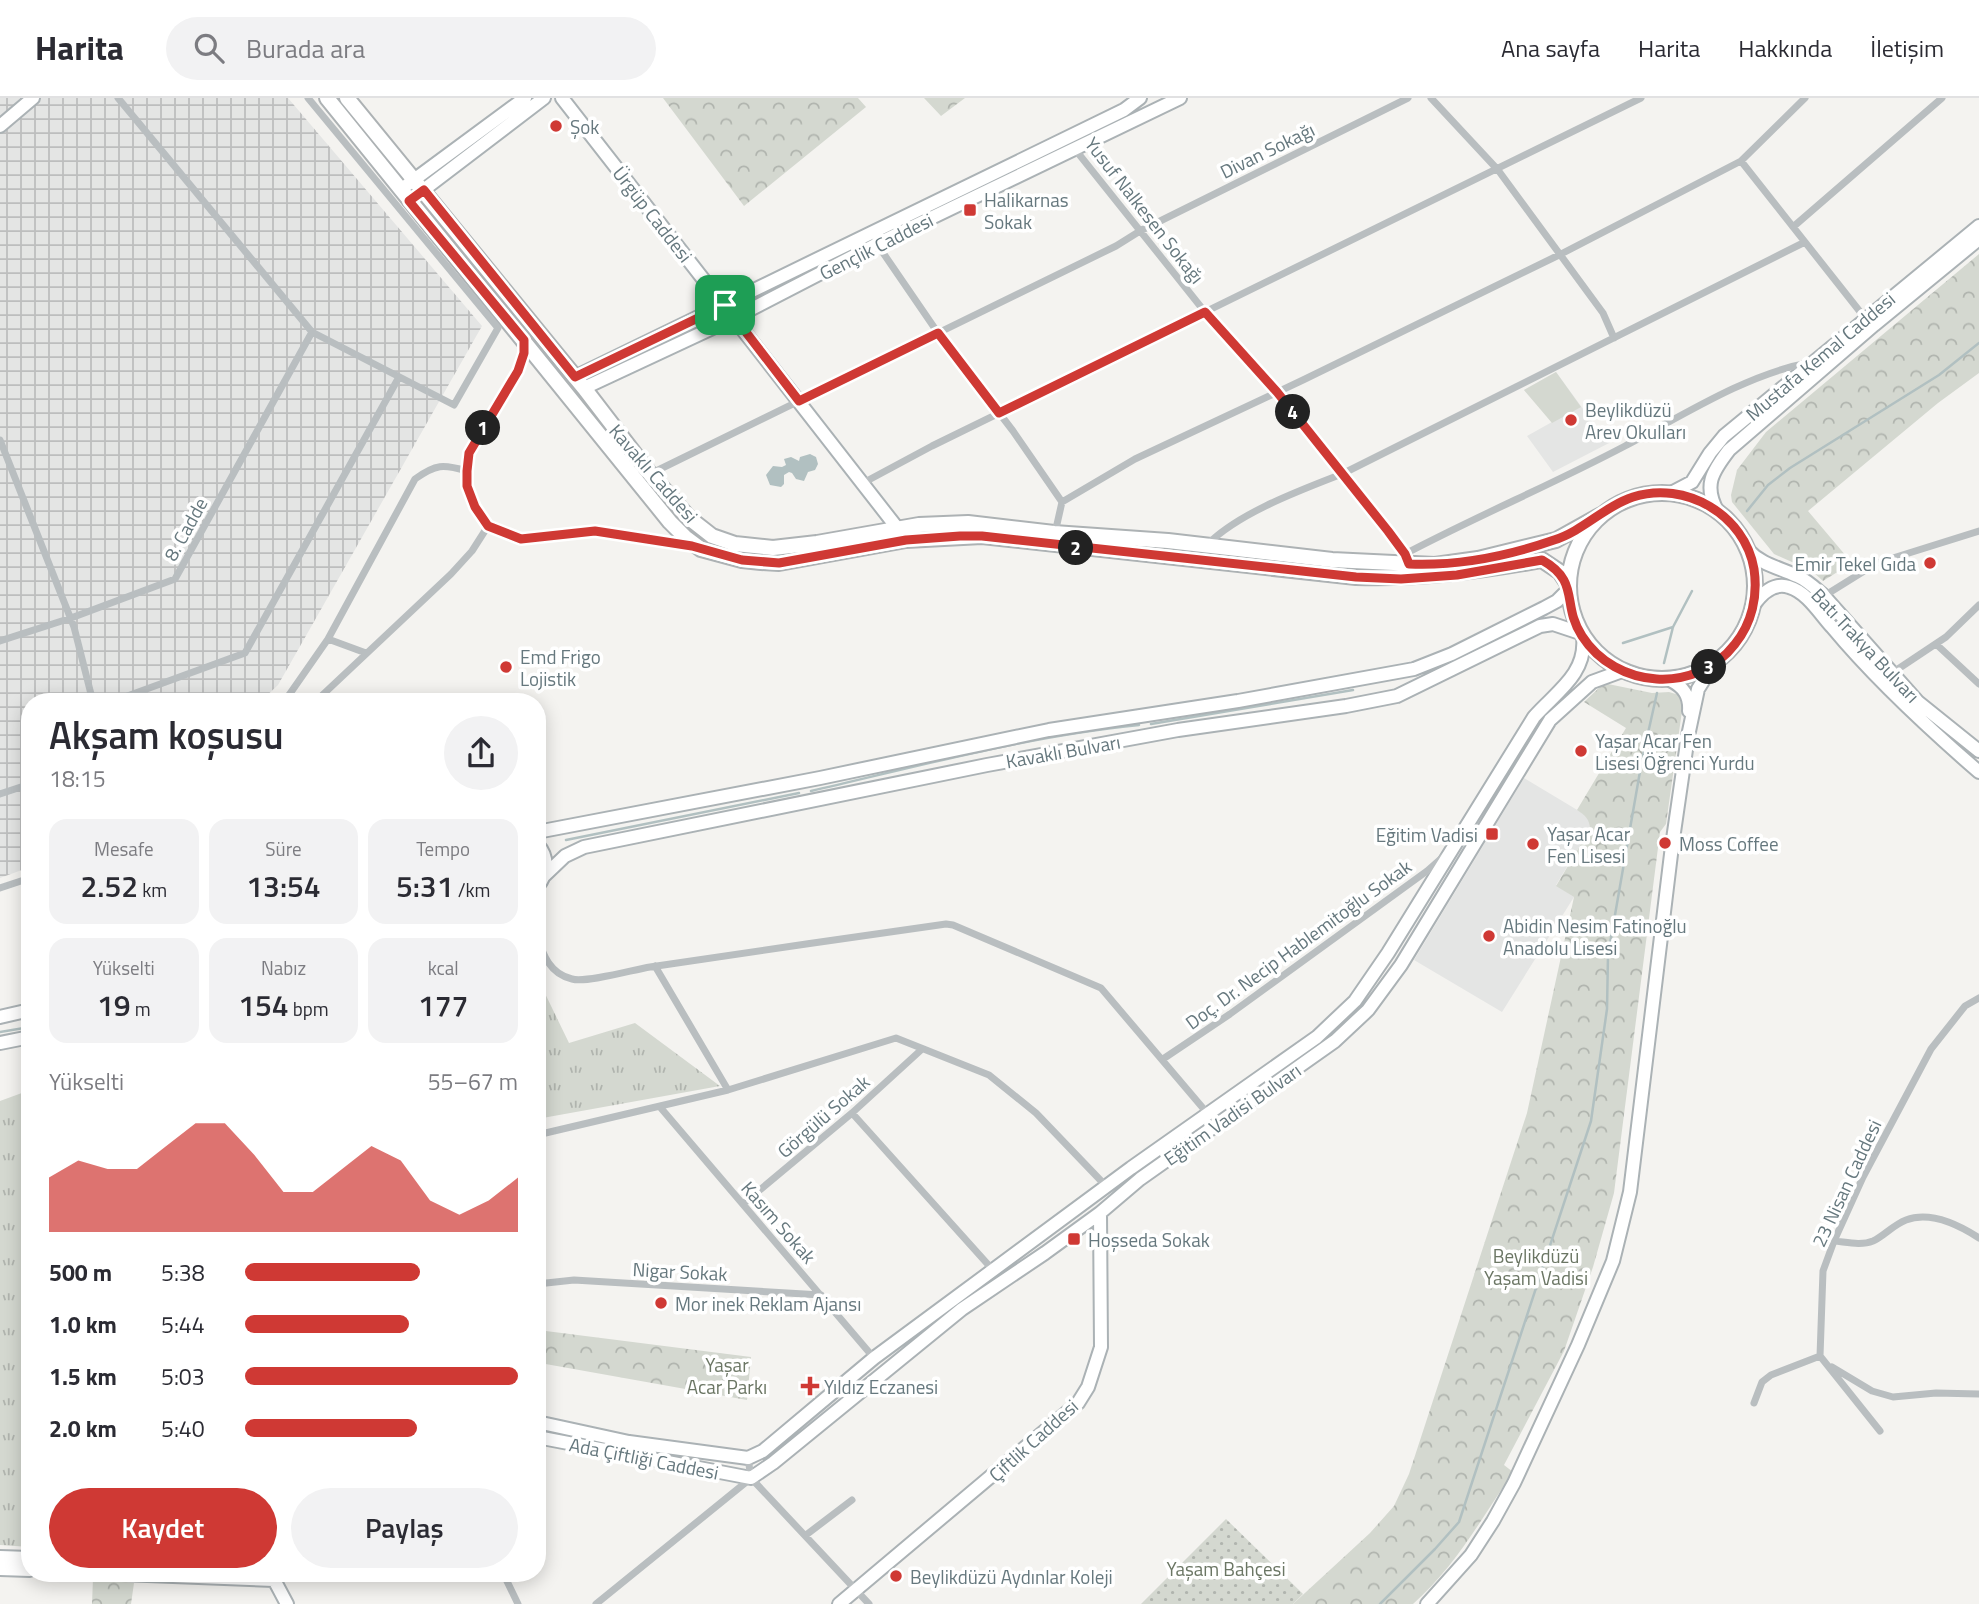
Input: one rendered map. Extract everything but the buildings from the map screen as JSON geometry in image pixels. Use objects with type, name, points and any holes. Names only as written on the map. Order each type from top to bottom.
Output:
[{"type":"main road","points":[[0,126],[33,98]]},
{"type":"main road","name":"Kavaklı Caddesi","points":[[327,98],[664,515],[701,549],[742,560],[779,563],[906,540],[982,536],[1356,577],[1401,579],[1457,575],[1542,560],[1560,572],[1568,587]]},
{"type":"main road","name":"Kavaklı Caddesi","points":[[347,98],[579,382],[650,474],[689,518],[712,536],[735,544],[773,548],[942,523],[968,523],[1206,545],[1332,560],[1407,559],[1435,565],[1478,559],[1556,540],[1601,515]]},
{"type":"main road","points":[[419,185],[525,98]]},
{"type":"main road","points":[[404,196],[544,98]]},
{"type":"main road","name":"Ürgüp Caddesi","points":[[562,98],[898,529]]},
{"type":"main road","name":"Gençlik Caddesi","points":[[579,382],[725,305],[1124,110],[1140,98]]},
{"type":"main road","points":[[1153,98],[1161,104],[1168,104]]},
{"type":"main road","name":"Gençlik Caddesi","points":[[579,382],[734,318],[877,244],[1180,98]]},
{"type":"main road","name":"Mustafa Kemal Caddesi","points":[[1671,493],[1692,482],[1724,436],[1979,226]]},
{"type":"main road","name":"Mustafa Kemal Caddesi","points":[[1718,512],[1711,500],[1711,482],[1716,467],[1729,450],[1979,239]]},
{"type":"main road","points":[[1427,1604],[1471,1555],[1493,1521],[1578,1345],[1613,1261],[1630,1192],[1670,859],[1688,736],[1698,689],[1713,665],[1740,638],[1754,606],[1754,568],[1748,550],[1735,529],[1718,512],[1699,500],[1671,493],[1652,493],[1618,503],[1601,515],[1582,537],[1574,553],[1568,587],[1581,635],[1605,660],[1622,671],[1639,677],[1670,680],[1679,684],[1688,697],[1688,736]]},
{"type":"main road","name":"Batı Trakya Bulvarı","points":[[1748,550],[1769,566],[1800,577],[1824,596],[1918,702],[1979,751]]},
{"type":"main road","name":"Batı Trakya Bulvarı","points":[[1754,606],[1758,599],[1774,587],[1787,586],[1795,589],[1919,720],[1979,772]]},
{"type":"main road","name":"Kavaklı Bulvarı","points":[[546,830],[807,781],[1049,730],[1238,701],[1414,669],[1452,654],[1544,608],[1557,601],[1568,587]]},
{"type":"main road","name":"Kavaklı Bulvarı","points":[[546,876],[565,856],[584,847],[987,765],[1178,730],[1376,700],[1413,690],[1540,626],[1553,624],[1581,635]]},
{"type":"main road","name":"Eğitim Vadisi Bulvarı","points":[[748,1458],[763,1451],[874,1358],[1106,1186],[1317,1037],[1355,1001],[1388,953],[1534,717],[1581,666],[1584,656],[1581,635]]},
{"type":"main road","points":[[1670,680],[1696,674],[1713,665]]},
{"type":"main road","name":"Eğitim Vadisi Bulvarı","points":[[751,1478],[774,1463],[962,1309],[1100,1213],[1115,1199],[1335,1041],[1368,1010],[1401,965],[1550,720],[1592,682],[1622,671]]},
{"type":"main road","points":[[0,1017],[21,1012]]},
{"type":"main road","points":[[0,1043],[21,1039]]},
{"type":"main road","points":[[1106,1186],[1115,1199]]},
{"type":"main road","name":"Çiftlik Caddesi","points":[[839,1604],[1070,1411],[1083,1395],[1093,1374],[1101,1346],[1100,1213]]},
{"type":"main road","name":"Ada Çiftliği Caddesi","points":[[546,1424],[629,1442],[748,1458]]},
{"type":"main road","name":"Ada Çiftliği Caddesi","points":[[546,1439],[751,1478]]},
{"type":"main road","points":[[0,1557],[21,1558]]},
{"type":"main road","points":[[0,1569],[21,1570]]},
{"type":"main road","points":[[278,1582],[287,1604]]},
{"type":"street","points":[[118,98],[312,332],[454,405],[498,328],[308,98]]},
{"type":"street","name":"Divan Sokağı","points":[[650,474],[1116,246],[1140,231],[1408,98]]},
{"type":"street","points":[[1431,98],[1497,170],[1603,313],[1614,338]]},
{"type":"street","points":[[863,483],[999,413],[1641,98]]},
{"type":"street","points":[[1055,533],[1062,502],[1135,459],[1559,255],[1741,161],[1805,98]]},
{"type":"street","points":[[1793,227],[1942,98]]},
{"type":"street","name":"Yusuf Nalkesen Sokağı","points":[[1067,136],[1074,149],[1205,312],[1277,392],[1407,559]]},
{"type":"street","points":[[1741,161],[1865,318]]},
{"type":"street","points":[[1206,545],[1241,520],[1292,493],[1342,474],[1805,243]]},
{"type":"street","points":[[877,244],[938,333],[1062,502]]},
{"type":"street","name":"8. Cadde","points":[[0,641],[175,579],[312,332]]},
{"type":"street","points":[[524,340],[524,353],[518,371],[469,453],[467,486],[475,507],[488,526],[521,539],[595,531],[701,549]]},
{"type":"street","points":[[1407,559],[1491,509],[1557,480],[1713,400],[1787,367],[1812,362]]},
{"type":"street","points":[[136,693],[245,653],[399,377]]},
{"type":"street","points":[[0,439],[71,618],[91,693]]},
{"type":"street","points":[[290,693],[328,639],[415,479],[436,467],[447,465],[467,471]]},
{"type":"street","points":[[324,693],[451,575],[472,551],[488,526]]},
{"type":"street","points":[[1824,596],[1877,563],[1979,531]]},
{"type":"street","points":[[1892,673],[1936,644],[1979,606]]},
{"type":"street","points":[[328,639],[366,653]]},
{"type":"street","points":[[1936,644],[1979,684]]},
{"type":"street","points":[[0,794],[21,787]]},
{"type":"street","name":"Doç. Dr. Necip Hablemitoğlu Sokak","points":[[1163,1059],[1252,998],[1427,871],[1450,851]]},
{"type":"street","points":[[0,888],[21,881]]},
{"type":"street","points":[[546,957],[550,966],[559,974],[581,981],[655,966],[953,925],[1101,988],[1208,1114]]},
{"type":"street","points":[[655,966],[729,1090]]},
{"type":"street","name":"23 Nisan Caddesi","points":[[1820,1356],[1823,1271],[1834,1241],[1863,1177],[1931,1049],[1965,1006],[1979,998]]},
{"type":"street","points":[[546,1133],[729,1090],[896,1038],[989,1075],[1036,1113],[1106,1186]]},
{"type":"street","name":"Görgülü Sokak","points":[[743,1204],[852,1113],[921,1050]]},
{"type":"street","name":"Kasım Sokak","points":[[660,1107],[874,1358]]},
{"type":"street","points":[[852,1113],[993,1270]]},
{"type":"street","points":[[1834,1241],[1861,1244],[1873,1241],[1908,1219],[1928,1217],[1958,1226],[1979,1238]]},
{"type":"street","name":"Nigar Sokak","points":[[546,1283],[574,1280],[821,1295]]},
{"type":"street","points":[[1754,1403],[1762,1382],[1771,1375],[1820,1356],[1880,1431]]},
{"type":"street","points":[[1826,1363],[1872,1391],[1893,1397],[1936,1393],[1979,1394]]},
{"type":"street","points":[[748,1458],[751,1478],[869,1604]]},
{"type":"street","points":[[596,1604],[751,1478]]},
{"type":"street","points":[[806,1535],[852,1500]]},
{"type":"street","points":[[507,1582],[518,1604]]},
{"type":"shaded area","points":[[0,98],[288,98],[482,326],[278,685],[270,693],[21,693],[21,870],[0,878]]},
{"type":"shaded area","name":"Beylikdüzü Arev Okulları","points":[[1556,372],[1594,424],[1611,442],[1553,472],[1527,436],[1552,422],[1524,390]]},
{"type":"shaded area","points":[[810,454],[816,457],[818,464],[815,470],[808,472],[804,481],[796,479],[789,472],[784,475],[784,484],[781,487],[770,485],[766,475],[773,466],[782,467],[786,465],[784,459],[791,457],[799,461],[800,457]]},
{"type":"shaded area","points":[[1524,778],[1584,814],[1590,822],[1590,829],[1556,885],[1574,897],[1502,1012],[1414,960]]},
{"type":"green space","points":[[663,98],[858,98],[866,107],[744,206]]},
{"type":"green space","points":[[924,98],[965,98],[941,116]]},
{"type":"green space","points":[[1979,254],[1979,373],[1938,403],[1808,511],[1852,563],[1823,581],[1812,571],[1774,554],[1732,502],[1737,470],[1766,432]]},
{"type":"green space","points":[[1556,372],[1581,407],[1552,423],[1524,390]]},
{"type":"green space","name":"Beylikdüzü Yaşam Vadisi","points":[[1608,684],[1652,693],[1669,692],[1679,695],[1683,704],[1666,824],[1660,832],[1614,1193],[1593,1267],[1564,1351],[1504,1465],[1513,1472],[1467,1541],[1428,1590],[1413,1604],[1293,1604],[1370,1533],[1394,1506],[1409,1474],[1527,1113],[1574,897],[1556,886],[1590,829],[1586,818],[1577,810],[1626,728],[1584,702],[1600,687]]},
{"type":"green space","points":[[546,996],[569,1043],[635,1023],[720,1086],[546,1117]]},
{"type":"green space","points":[[21,1093],[21,1546],[0,1545],[0,1101]]},
{"type":"green space","name":"Yaşar Acar Parkı","points":[[546,1331],[751,1357],[747,1400],[546,1364]]},
{"type":"green space","name":"Yaşam Bahçesi","points":[[1226,1519],[1303,1594],[1293,1604],[1141,1604]]},
{"type":"green space","points":[[93,1582],[134,1583],[131,1604],[92,1604]]},
{"type":"waterway","points":[[1747,511],[1768,485],[1790,468],[1939,375],[1979,343]]},
{"type":"waterway","points":[[1664,663],[1673,627],[1692,591]]},
{"type":"waterway","points":[[1623,643],[1673,627]]},
{"type":"waterway","points":[[1151,724],[1353,690]]},
{"type":"waterway","points":[[1380,1604],[1459,1522],[1591,1121],[1607,1009],[1608,955],[1642,760],[1657,693]]},
{"type":"waterway","points":[[811,791],[1015,744],[1139,725]]},
{"type":"waterway","points":[[566,840],[799,793]]},
{"type":"waterway","points":[[0,1032],[21,1028]]},
{"type":"place","name":"Şok","points":[[556,126]]},
{"type":"place","name":"Halikarnas Sokak","points":[[970,210]]},
{"type":"place","name":"Beylikdüzü Arev Okulları","points":[[1571,420]]},
{"type":"place","name":"Emir Tekel Gıda","points":[[1930,563]]},
{"type":"place","name":"Emd Frigo Lojistik","points":[[506,667]]},
{"type":"place","name":"Yaşar Acar Fen Lisesi Öğrenci Yurdu","points":[[1581,751]]},
{"type":"place","name":"Eğitim Vadisi","points":[[1492,834]]},
{"type":"place","name":"Moss Coffee","points":[[1665,843]]},
{"type":"place","name":"Yaşar Acar Fen Lisesi","points":[[1533,844]]},
{"type":"place","name":"Abidin Nesim Fatinoğlu Anadolu Lisesi","points":[[1489,936]]},
{"type":"place","name":"Hoşseda Sokak","points":[[1074,1239]]},
{"type":"place","name":"Mor inek Reklam Ajansı","points":[[661,1303]]},
{"type":"place","name":"Yıldız Eczanesi","points":[[810,1386]]},
{"type":"place","name":"Beylikdüzü Aydınlar Koleji","points":[[896,1576]]},
{"type":"route","points":[[424,190],[575,377],[725,305],[799,401],[938,333],[999,413],[1205,312],[1277,392],[1388,531],[1409,564],[1435,565],[1478,559],[1556,540],[1618,503],[1652,493],[1671,493],[1699,500],[1718,512],[1735,529],[1748,550],[1754,568],[1754,606],[1740,638],[1720,660],[1696,674],[1654,680],[1622,671],[1595,652],[1580,633],[1574,618],[1568,584],[1560,572],[1542,560],[1457,575],[1401,579],[1287,570],[982,536],[906,540],[779,563],[742,560],[692,546],[595,531],[521,539],[488,526],[475,507],[467,486],[467,471],[469,453],[518,371],[524,353],[524,340],[409,201],[424,190]]}]
